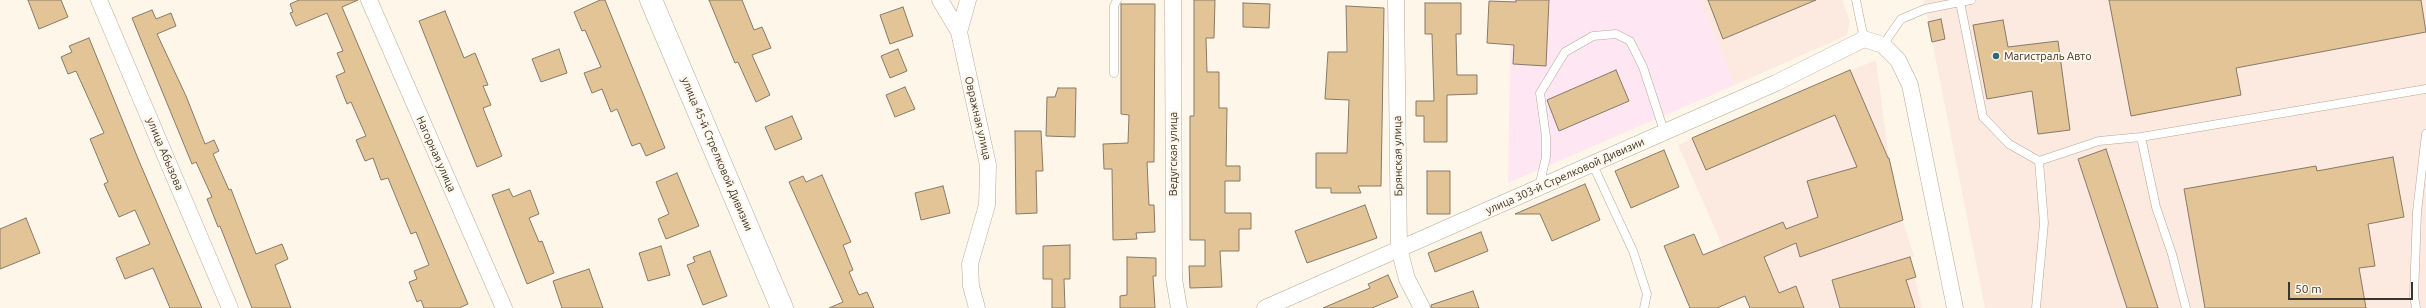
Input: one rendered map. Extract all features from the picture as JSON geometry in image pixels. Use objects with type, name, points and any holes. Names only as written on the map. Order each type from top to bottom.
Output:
[{"type":"main road","name":"улица 45-й Стрелковой Дивизии","points":[[651,0],[782,308]]},
{"type":"street","name":"улица Абызова","points":[[99,0],[230,308]]},
{"type":"street","name":"Нагорная улица","points":[[369,0],[504,308]]},
{"type":"street","points":[[940,0],[959,32]]},
{"type":"street","name":"Овражная улица","points":[[968,0],[959,32],[988,165],[987,205],[970,264],[971,286],[976,308]]},
{"type":"street","name":"Ведугская улица","points":[[1172,0],[1174,279],[1179,308]]},
{"type":"street","name":"Брянская улица","points":[[1396,0],[1399,248],[1407,279],[1422,308]]},
{"type":"street","points":[[1864,39],[1883,45],[1898,60],[1910,85],[1955,308]]},
{"type":"street","name":"улица 303-й Стрелковой Дивизии","points":[[1265,308],[1664,131],[1776,83],[1864,39]]},
{"type":"lane","points":[[1114,73],[1114,6],[1117,0]]},
{"type":"lane","points":[[1856,0],[1864,39]]},
{"type":"lane","points":[[1883,45],[1901,20],[1925,10],[1971,0]]},
{"type":"lane","points":[[1960,2],[1982,117],[2009,144],[2040,161],[2099,140],[2141,137],[2426,89]]},
{"type":"lane","points":[[1538,188],[1546,157],[1546,137],[1540,93],[1565,52],[1593,36],[1616,34],[1630,42],[1643,67],[1664,131]]},
{"type":"lane","points":[[2416,308],[2414,296],[2417,212],[2426,134]]},
{"type":"lane","points":[[2141,137],[2156,207],[2172,254],[2186,308]]},
{"type":"lane","points":[[2036,308],[2044,223],[2040,161]]},
{"type":"lane","points":[[1592,163],[1633,251],[1647,294],[1644,308]]},
{"type":"shaded area","points":[[1511,0],[1701,0],[1735,85],[1508,183]]},
{"type":"shaded area","points":[[1701,0],[1842,0],[1850,21],[1847,35],[1735,85]]},
{"type":"shaded area","points":[[1924,0],[2426,0],[2426,308],[1985,308]]},
{"type":"shaded area","points":[[1876,60],[1889,158],[1895,177],[1893,178],[1904,225],[1914,256],[1910,257],[1922,308],[1750,308],[1678,145]]},
{"type":"building","points":[[28,0],[61,0],[68,17],[39,29]]},
{"type":"building","points":[[299,0],[358,0],[342,7],[468,304],[459,308],[424,308],[421,300],[417,302],[409,282],[417,279],[414,271],[429,265],[416,232],[411,234],[388,178],[381,180],[373,158],[365,161],[356,140],[366,136],[351,102],[347,104],[336,76],[345,72],[337,53],[343,51],[327,13],[296,26],[290,13],[293,12],[290,4]]},
{"type":"building","points":[[600,0],[605,0],[665,148],[646,156],[640,143],[632,146],[617,109],[611,112],[602,89],[592,93],[584,73],[601,67],[585,30],[582,31],[574,12]]},
{"type":"building","points":[[709,0],[742,0],[754,30],[762,27],[771,48],[752,55],[770,95],[756,102],[738,62],[735,63]]},
{"type":"building","points":[[1194,0],[1215,0],[1214,38],[1206,38],[1207,72],[1219,72],[1219,108],[1227,108],[1226,166],[1240,166],[1240,181],[1225,181],[1225,213],[1251,213],[1251,229],[1239,229],[1239,251],[1220,251],[1222,287],[1190,288],[1189,266],[1205,266],[1205,240],[1190,240],[1190,116],[1194,116]]},
{"type":"building","points":[[1516,0],[1549,0],[1546,66],[1513,64],[1514,45],[1487,43],[1489,1],[1516,2]]},
{"type":"building","points":[[1708,0],[1816,0],[1723,39]]},
{"type":"building","points":[[2109,0],[2421,0],[2426,32],[2236,68],[2241,95],[2131,116]]},
{"type":"building","points":[[1243,3],[1270,4],[1269,28],[1243,27]]},
{"type":"building","points":[[1425,3],[1461,3],[1461,34],[1456,34],[1457,75],[1477,75],[1477,94],[1447,95],[1447,142],[1424,142],[1424,116],[1416,116],[1416,101],[1434,101],[1432,34],[1425,34]]},
{"type":"building","points":[[1121,4],[1155,4],[1154,162],[1147,162],[1149,205],[1154,205],[1155,232],[1136,233],[1137,239],[1113,240],[1112,169],[1104,169],[1103,144],[1128,143],[1129,115],[1121,114]]},
{"type":"building","points":[[1346,6],[1384,8],[1381,186],[1358,186],[1361,193],[1331,193],[1331,188],[1316,188],[1316,153],[1347,153],[1349,100],[1325,99],[1328,52],[1347,52]]},
{"type":"building","points":[[903,7],[913,36],[890,44],[880,15]]},
{"type":"building","points":[[152,10],[156,19],[171,13],[176,26],[157,34],[186,96],[205,144],[214,140],[219,151],[213,154],[229,190],[231,189],[256,254],[282,244],[288,259],[275,265],[291,308],[252,308],[220,226],[218,227],[207,199],[212,197],[196,162],[192,164],[132,18]]},
{"type":"building","points":[[445,11],[464,58],[475,53],[488,85],[483,86],[491,105],[483,108],[502,156],[477,167],[419,21]]},
{"type":"building","points":[[1941,19],[1945,39],[1932,42],[1928,22]]},
{"type":"building","points":[[2003,20],[2008,47],[2058,41],[2070,130],[2038,134],[2032,91],[1987,99],[1973,25]]},
{"type":"building","points":[[89,38],[139,161],[202,308],[170,308],[153,268],[125,279],[116,258],[150,244],[135,210],[119,217],[104,184],[108,182],[90,139],[104,133],[76,71],[68,74],[61,57],[72,52],[69,46]]},
{"type":"building","points":[[559,49],[567,73],[541,82],[532,59]]},
{"type":"building","points":[[898,49],[907,71],[890,78],[881,56]]},
{"type":"building","points":[[1616,70],[1629,101],[1559,131],[1547,100]]},
{"type":"building","points":[[1850,70],[1889,158],[1903,220],[1800,257],[1796,243],[1764,257],[1779,293],[1796,286],[1804,308],[1750,308],[1745,296],[1717,308],[1690,308],[1664,246],[1694,234],[1703,255],[1783,222],[1786,229],[1818,217],[1807,181],[1857,167],[1835,115],[1706,170],[1692,138]]},
{"type":"building","points":[[905,87],[915,109],[895,117],[886,95]]},
{"type":"building","points":[[1058,88],[1076,88],[1075,137],[1046,136],[1047,97],[1055,97]]},
{"type":"building","points":[[792,116],[802,139],[775,150],[765,127]]},
{"type":"building","points":[[1015,131],[1041,131],[1043,171],[1036,171],[1037,213],[1016,214]]},
{"type":"building","points":[[2106,149],[2158,308],[2127,308],[2078,159]]},
{"type":"building","points":[[1664,150],[1679,187],[1631,208],[1615,171]]},
{"type":"building","points":[[2393,157],[2404,217],[2368,224],[2375,266],[2359,268],[2366,308],[2205,308],[2184,189],[2316,166],[2317,171]]},
{"type":"building","points":[[1427,171],[1450,171],[1450,214],[1427,214]]},
{"type":"building","points":[[677,173],[699,226],[666,239],[658,219],[669,214],[656,182]]},
{"type":"building","points":[[822,175],[851,242],[843,245],[853,270],[849,272],[859,295],[867,292],[874,308],[829,308],[843,302],[789,182],[803,176],[806,182]]},
{"type":"building","points":[[1585,184],[1600,220],[1552,241],[1540,214],[1515,214]]},
{"type":"building","points":[[943,186],[950,213],[921,220],[915,193]]},
{"type":"building","points":[[509,189],[513,197],[530,190],[539,214],[529,218],[539,242],[542,241],[554,273],[527,284],[492,195]]},
{"type":"building","points":[[1365,205],[1377,238],[1307,263],[1295,231]]},
{"type":"building","points":[[26,218],[40,253],[0,269],[0,229]]},
{"type":"building","points":[[1481,232],[1488,251],[1435,272],[1428,253]]},
{"type":"building","points":[[1070,245],[1070,279],[1064,279],[1065,308],[1052,308],[1052,279],[1043,279],[1043,246]]},
{"type":"building","points":[[661,246],[670,275],[648,281],[639,253]]},
{"type":"building","points":[[710,251],[727,296],[703,305],[687,265],[695,262],[693,257]]},
{"type":"building","points":[[1127,257],[1156,258],[1156,276],[1153,276],[1155,308],[1120,308],[1120,296],[1127,295]]},
{"type":"building","points":[[1910,257],[1916,277],[1906,280],[1915,308],[1840,308],[1832,280]]},
{"type":"building","points":[[589,269],[603,308],[562,308],[553,281]]},
{"type":"building","points":[[1388,275],[1398,297],[1372,308],[1323,308],[1370,288],[1368,284]]},
{"type":"building","points":[[1473,291],[1479,308],[1431,308],[1431,305]]},
{"type":"place","name":"Магистраль Авто","points":[[1996,56]]}]
